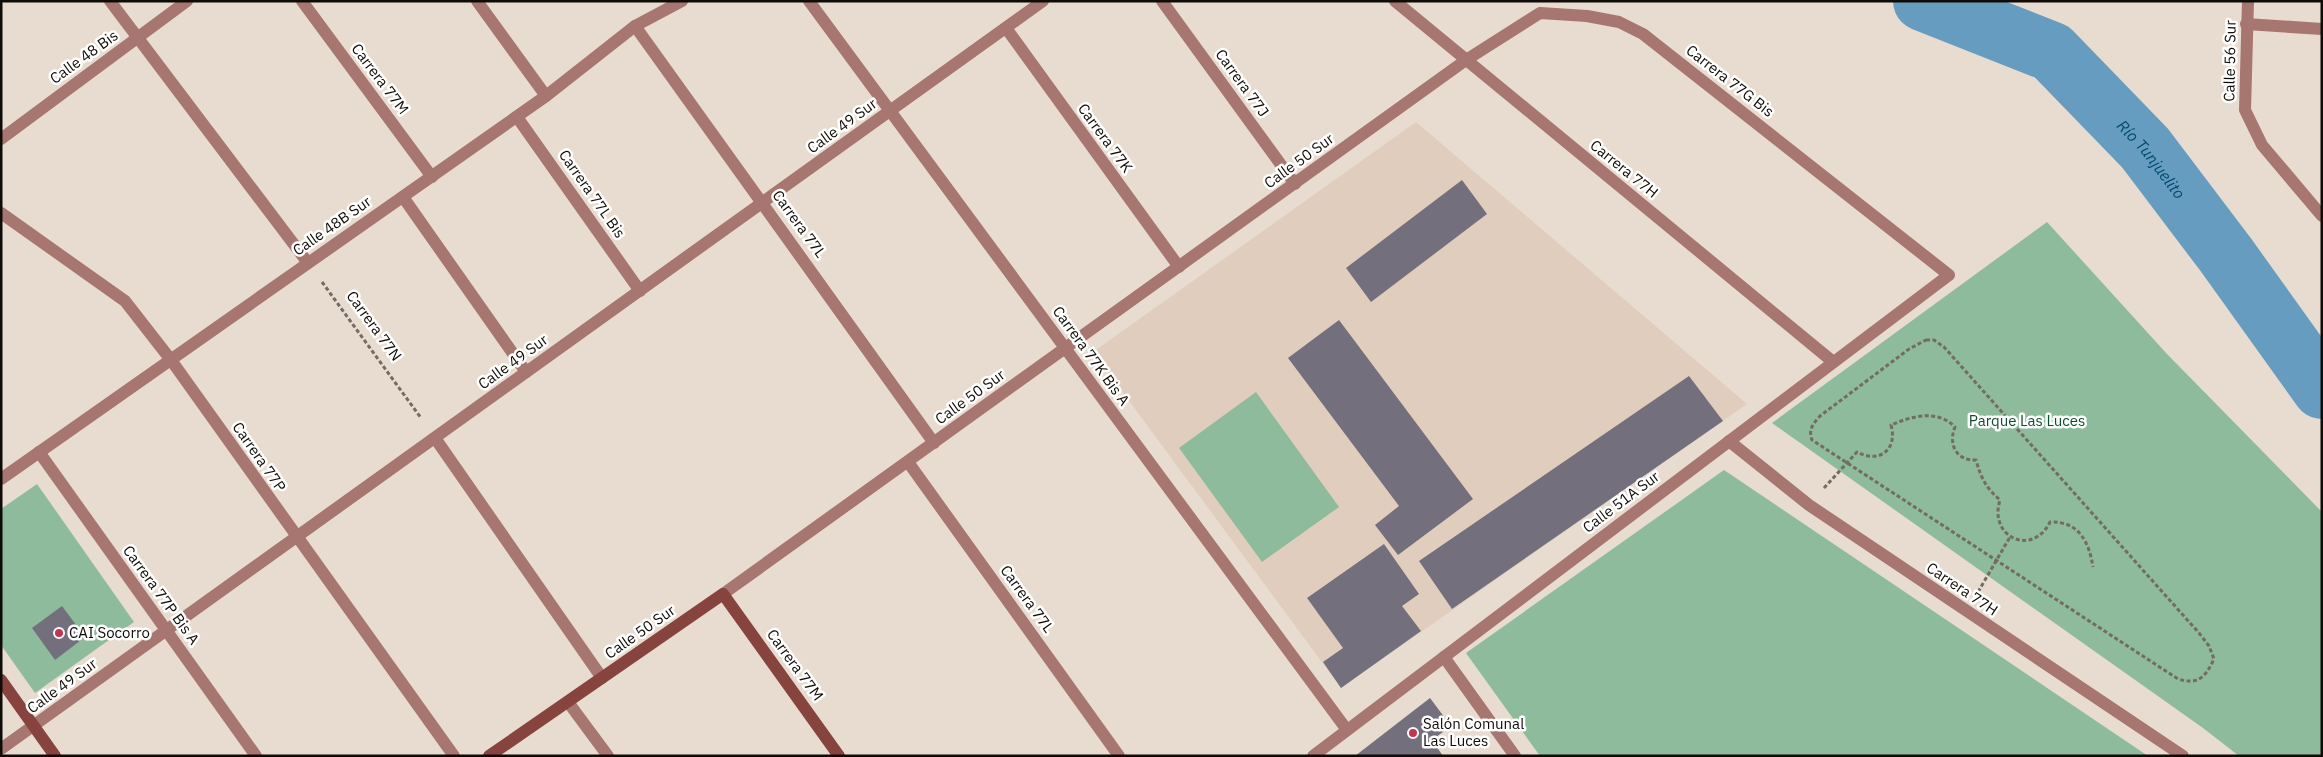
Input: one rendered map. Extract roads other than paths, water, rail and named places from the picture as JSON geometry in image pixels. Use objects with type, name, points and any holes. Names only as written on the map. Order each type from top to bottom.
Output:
[{"type":"street","points":[[110,1],[308,263]]},
{"type":"street","name":"Calle 48 Bis","points":[[4,131],[138,38],[187,1]]},
{"type":"street","name":"Carrera 77M","points":[[302,1],[432,177]]},
{"type":"street","points":[[477,1],[546,96]]},
{"type":"street","name":"Calle 48B Sur","points":[[1,479],[546,96],[635,26],[682,1]]},
{"type":"street","name":"Carrera 77K Bis A","points":[[809,1],[1347,730]]},
{"type":"street","name":"Calle 49 Sur","points":[[1,749],[1043,1]]},
{"type":"street","name":"Carrera 77J","points":[[1162,1],[1295,184]]},
{"type":"street","name":"Carrera 77H","points":[[1395,1],[1832,361]]},
{"type":"street","name":"Calle 56 Sur","points":[[2248,1],[2245,110],[2262,145],[2322,216]]},
{"type":"street","name":"Carrera 77G Bis","points":[[1466,60],[1540,13],[1587,16],[1618,22],[1643,34],[1949,275]]},
{"type":"street","points":[[2246,24],[2322,29]]},
{"type":"street","name":"Carrera 77L","points":[[635,26],[934,443]]},
{"type":"street","name":"Carrera 77K","points":[[1006,28],[1179,267]]},
{"type":"street","name":"Calle 50 Sur","points":[[490,756],[723,594],[1466,60]]},
{"type":"street","name":"Carrera 77L Bis","points":[[517,116],[640,291]]},
{"type":"street","points":[[403,197],[526,372]]},
{"type":"street","name":"Carrera 77P","points":[[1,213],[125,301],[171,360],[454,756]]},
{"type":"street","name":"Calle 51A Sur","points":[[1313,756],[1832,361],[1949,275]]},
{"type":"street","points":[[435,438],[602,678]]},
{"type":"street","name":"Carrera 77H","points":[[1729,441],[1809,505],[2183,756]]},
{"type":"street","name":"Carrera 77P Bis A","points":[[39,452],[256,756]]},
{"type":"street","name":"Carrera 77L","points":[[908,462],[1119,756]]},
{"type":"street","name":"Carrera 77M","points":[[723,594],[840,756]]},
{"type":"street","points":[[1444,657],[1515,756]]},
{"type":"street","points":[[1,680],[55,756]]},
{"type":"street","points":[[568,702],[608,756]]},
{"type":"waterway","name":"Río Tunjuelito","points":[[1923,1],[2052,52],[2145,148],[2226,255],[2322,389]]},
{"type":"place","name":"CAI Socorro","points":[[59,633]]},
{"type":"place","name":"Salón Comunal Las Luces","points":[[1413,733]]},
{"type":"park label","name":"Parque Las Luces","points":[[2027,421]]}]
